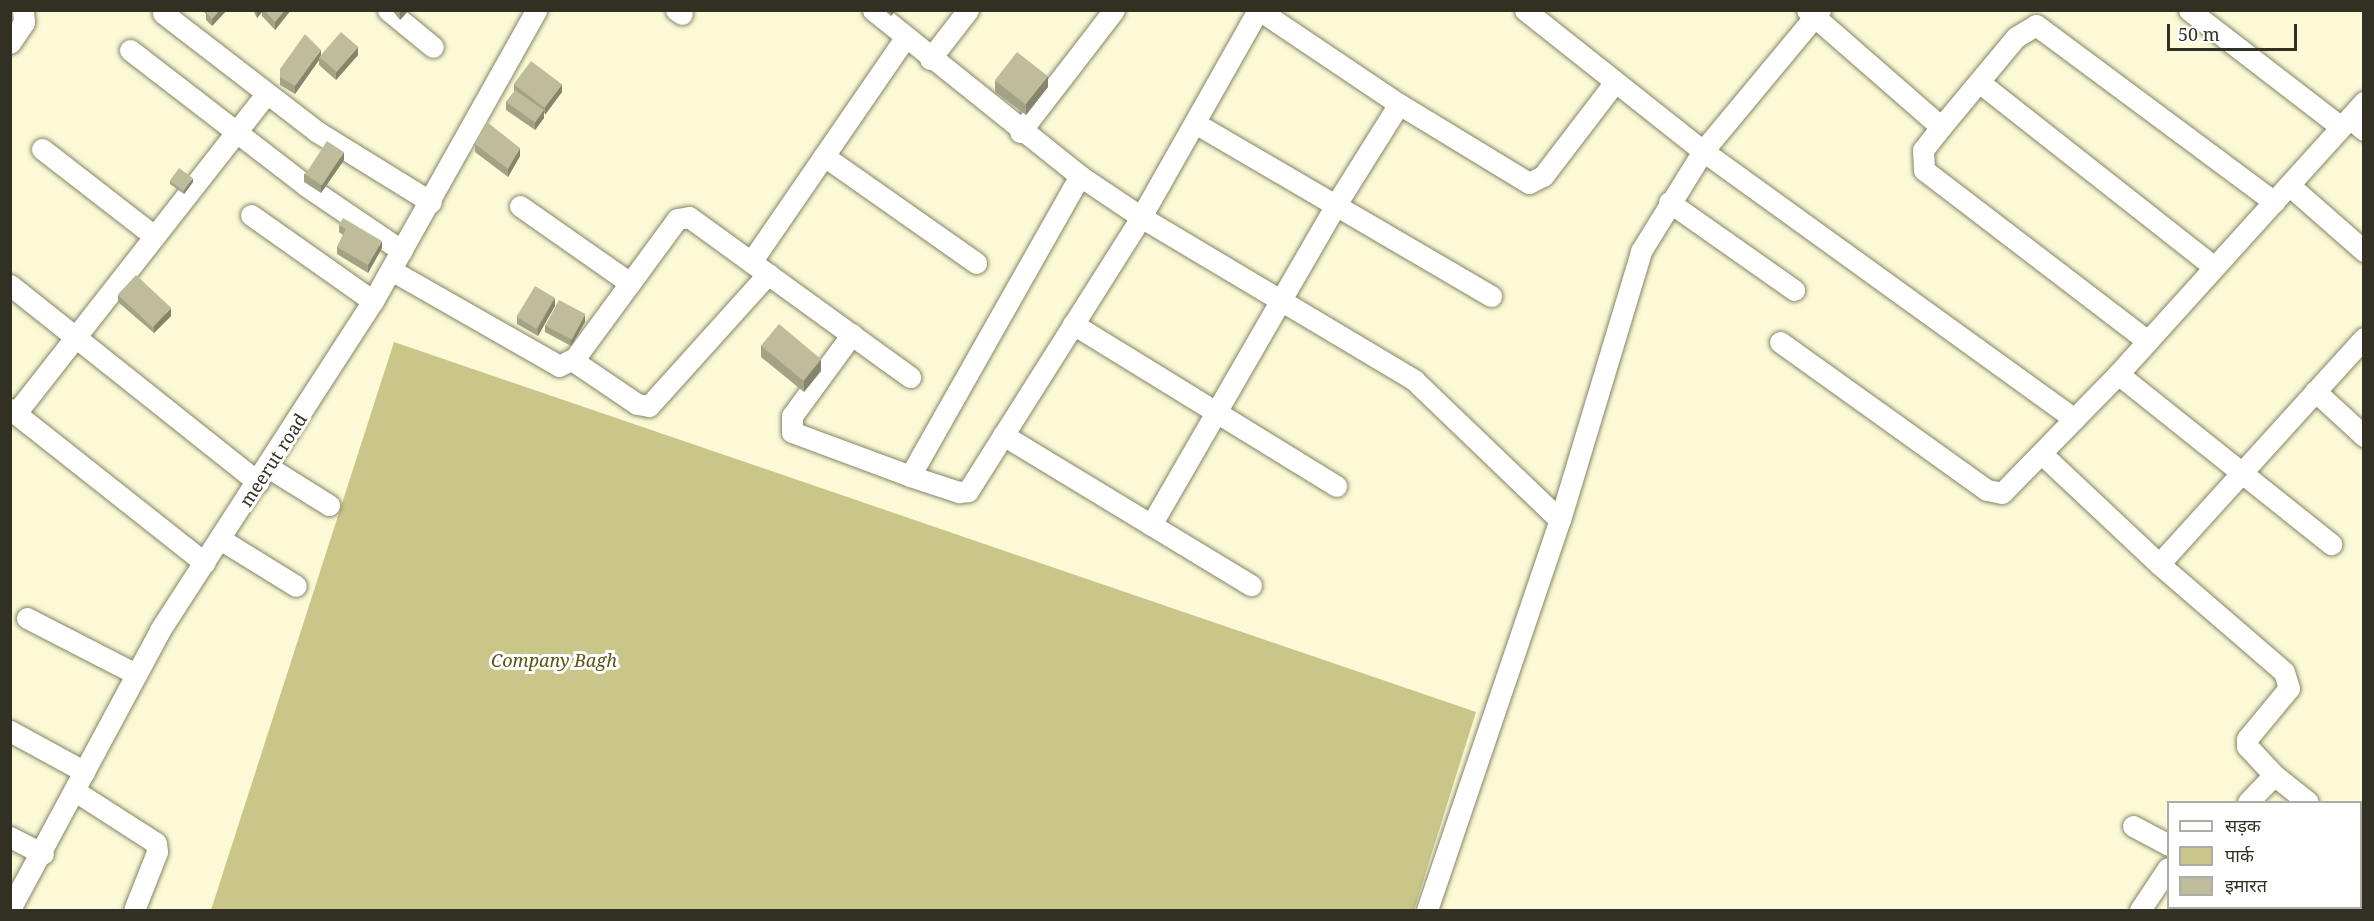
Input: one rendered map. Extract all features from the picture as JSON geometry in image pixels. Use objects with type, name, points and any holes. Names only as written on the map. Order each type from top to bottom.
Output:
[{"type":"street","points":[[10,43],[24,21],[23,10]]},
{"type":"street","points":[[388,10],[433,47]]},
{"type":"street","name":"meerut road","points":[[10,909],[43,854],[136,674],[373,301],[431,202],[536,10]]},
{"type":"street","points":[[873,10],[1020,132],[1080,176],[1140,217],[1414,380],[1560,520]]},
{"type":"street","points":[[930,59],[968,10]]},
{"type":"street","points":[[1020,132],[1114,10]]},
{"type":"street","points":[[852,334],[792,416],[792,432],[910,476],[964,493],[1140,217],[1258,10],[1399,104],[1529,183],[1543,176],[1614,83]]},
{"type":"street","points":[[1525,10],[1614,83],[1703,151],[2074,419]]},
{"type":"street","points":[[1780,342],[1994,494],[2008,489],[2118,374],[2213,266],[2355,119],[2189,10]]},
{"type":"street","points":[[163,13],[316,131],[431,202]]},
{"type":"street","points":[[1427,910],[1560,520],[1641,251],[1669,202],[1703,151],[1814,13],[1941,127]]},
{"type":"street","points":[[2146,340],[1924,170],[1923,150],[2016,37],[2036,25],[2274,202]]},
{"type":"street","points":[[572,360],[637,404],[648,406],[760,268],[824,156],[905,38]]},
{"type":"street","points":[[130,50],[305,185],[402,251]]},
{"type":"street","points":[[1979,82],[2213,266]]},
{"type":"street","points":[[205,563],[13,411],[76,336],[266,94]]},
{"type":"street","points":[[1151,525],[1335,206],[1399,104]]},
{"type":"street","points":[[1195,123],[1491,296]]},
{"type":"street","points":[[42,149],[154,236]]},
{"type":"street","points":[[824,156],[976,263]]},
{"type":"street","points":[[910,476],[1080,176]]},
{"type":"street","points":[[2289,185],[2364,251]]},
{"type":"street","points":[[1669,202],[1794,290]]},
{"type":"street","points":[[520,206],[630,283]]},
{"type":"street","points":[[251,215],[373,301]]},
{"type":"street","points":[[391,270],[559,366],[572,360],[683,216],[696,220],[910,377]]},
{"type":"street","points":[[10,285],[263,474],[328,505]]},
{"type":"street","points":[[1073,324],[1336,486]]},
{"type":"street","points":[[2159,564],[2363,335]]},
{"type":"street","points":[[2118,374],[2331,544]]},
{"type":"street","points":[[2315,391],[2364,436]]},
{"type":"street","points":[[1003,435],[1251,585]]},
{"type":"street","points":[[2043,454],[2159,564],[2289,680],[2289,688],[2247,739],[2252,752],[2274,775],[2307,801]]},
{"type":"street","points":[[220,539],[296,586]]},
{"type":"street","points":[[27,618],[136,674]]},
{"type":"street","points":[[10,731],[85,772]]},
{"type":"street","points":[[2249,801],[2274,775]]},
{"type":"street","points":[[75,791],[156,843],[157,852],[134,910]]},
{"type":"street","points":[[2133,826],[2167,843]]},
{"type":"street","points":[[10,837],[43,854]]},
{"type":"street","points":[[2140,910],[2167,871]]},
{"type":"green space","name":"Company Bagh","points":[[394,342],[1476,712],[1414,910],[211,910]]},
{"type":"building","points":[[207,10],[220,10],[212,19],[206,12]]},
{"type":"building","points":[[264,10],[285,10],[275,22]]},
{"type":"building","points":[[341,32],[358,47],[337,72],[319,57]]},
{"type":"building","points":[[305,34],[321,50],[295,86],[280,77],[280,69]]},
{"type":"building","points":[[1017,52],[1048,76],[1026,104],[995,80]]},
{"type":"building","points":[[531,61],[562,84],[545,108],[514,84]]},
{"type":"building","points":[[515,90],[544,110],[535,122],[506,102]]},
{"type":"building","points":[[487,122],[520,148],[508,169],[475,144]]},
{"type":"building","points":[[327,141],[344,152],[322,185],[305,175]]},
{"type":"building","points":[[179,168],[193,178],[183,191],[170,181]]},
{"type":"building","points":[[343,218],[382,241],[368,265],[337,247],[346,229],[339,225]]},
{"type":"building","points":[[136,275],[171,308],[153,327],[118,295]]},
{"type":"building","points":[[535,286],[555,298],[536,329],[516,317]]},
{"type":"building","points":[[559,300],[585,314],[572,340],[545,326]]},
{"type":"building","points":[[779,324],[821,359],[803,381],[761,345]]}]
